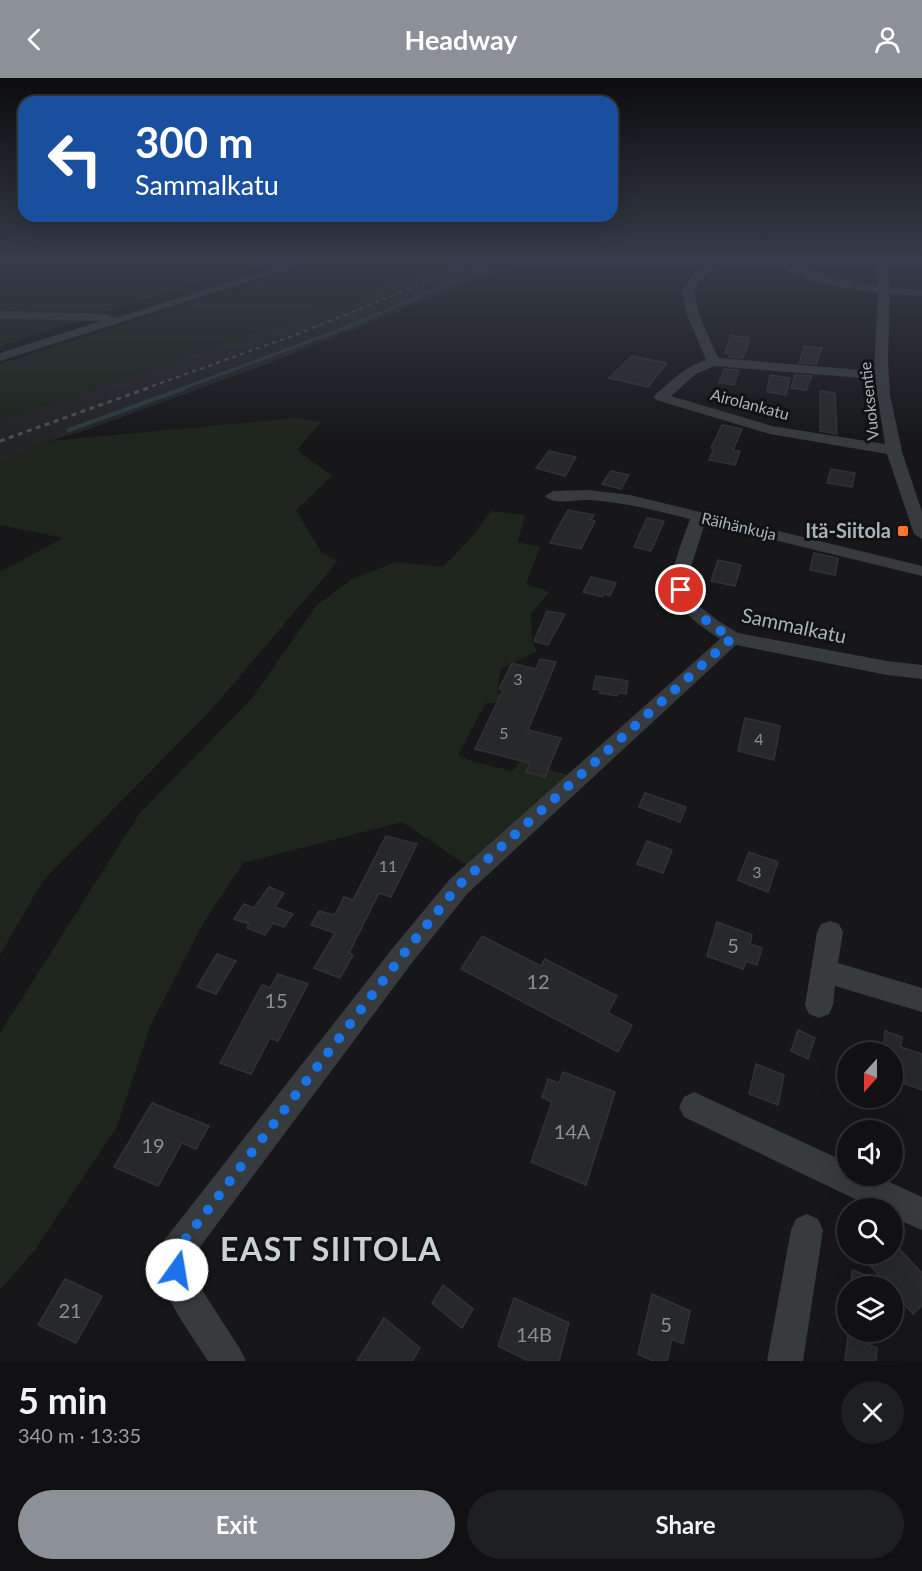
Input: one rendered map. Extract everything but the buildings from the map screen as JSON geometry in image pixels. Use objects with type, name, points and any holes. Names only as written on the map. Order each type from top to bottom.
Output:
[{"type":"street","points":[[0,357],[121,319]]},
{"type":"street","points":[[695,319],[713,362],[882,376]]},
{"type":"street","name":"Vuoksentie","points":[[883,319],[882,376],[893,450],[922,534]]},
{"type":"street","name":"Airolankatu","points":[[713,362],[700,365],[661,397],[770,430],[893,450]]},
{"type":"street","name":"Räihänkuja","points":[[553,496],[608,497],[922,571]]},
{"type":"street","name":"Sammalkatu","points":[[699,517],[680,573],[681,590],[692,608],[710,624],[732,638],[887,668],[922,672]]},
{"type":"street","points":[[228,1361],[180,1285],[174,1254],[459,885],[732,638]]},
{"type":"street","points":[[819,1005],[830,933]]},
{"type":"street","points":[[824,971],[922,1000]]},
{"type":"street","points":[[694,1107],[922,1214]]},
{"type":"street","points":[[786,1361],[807,1230]]},
{"type":"shaded area","points":[[0,319],[84,319],[0,346]]},
{"type":"shaded area","points":[[141,319],[295,319],[0,421],[0,364]]},
{"type":"shaded area","points":[[295,319],[380,319],[259,367],[87,430],[49,441],[0,462],[0,421]]},
{"type":"shaded area","points":[[297,418],[321,422],[297,450],[332,476],[296,510],[321,552],[338,561],[211,710],[42,882],[0,955],[0,572],[63,538],[0,525],[0,462],[49,441]]},
{"type":"shaded area","points":[[491,511],[525,515],[518,542],[540,547],[526,584],[549,592],[531,614],[532,642],[537,651],[501,669],[497,691],[505,703],[486,703],[458,755],[474,762],[512,771],[521,761],[568,775],[469,867],[402,822],[243,863],[205,920],[151,1024],[117,1126],[34,1251],[0,1290],[0,1033],[139,814],[253,697],[316,606],[350,580],[396,562],[443,567],[470,539]]},
{"type":"waterway","points":[[181,389],[366,319]]},
{"type":"waterway","points":[[69,430],[185,388]]},
{"type":"railway","points":[[144,389],[335,319]]},
{"type":"railway","points":[[0,441],[148,388]]},
{"type":"place","name":"Itä-Siitola","points":[[903,531]]},
{"type":"district","name":"EAST SIITOLA","points":[[331,1250]]},
{"type":"route","points":[[177,1270],[174,1254],[459,885],[732,638],[710,624],[692,608],[681,590]]}]
